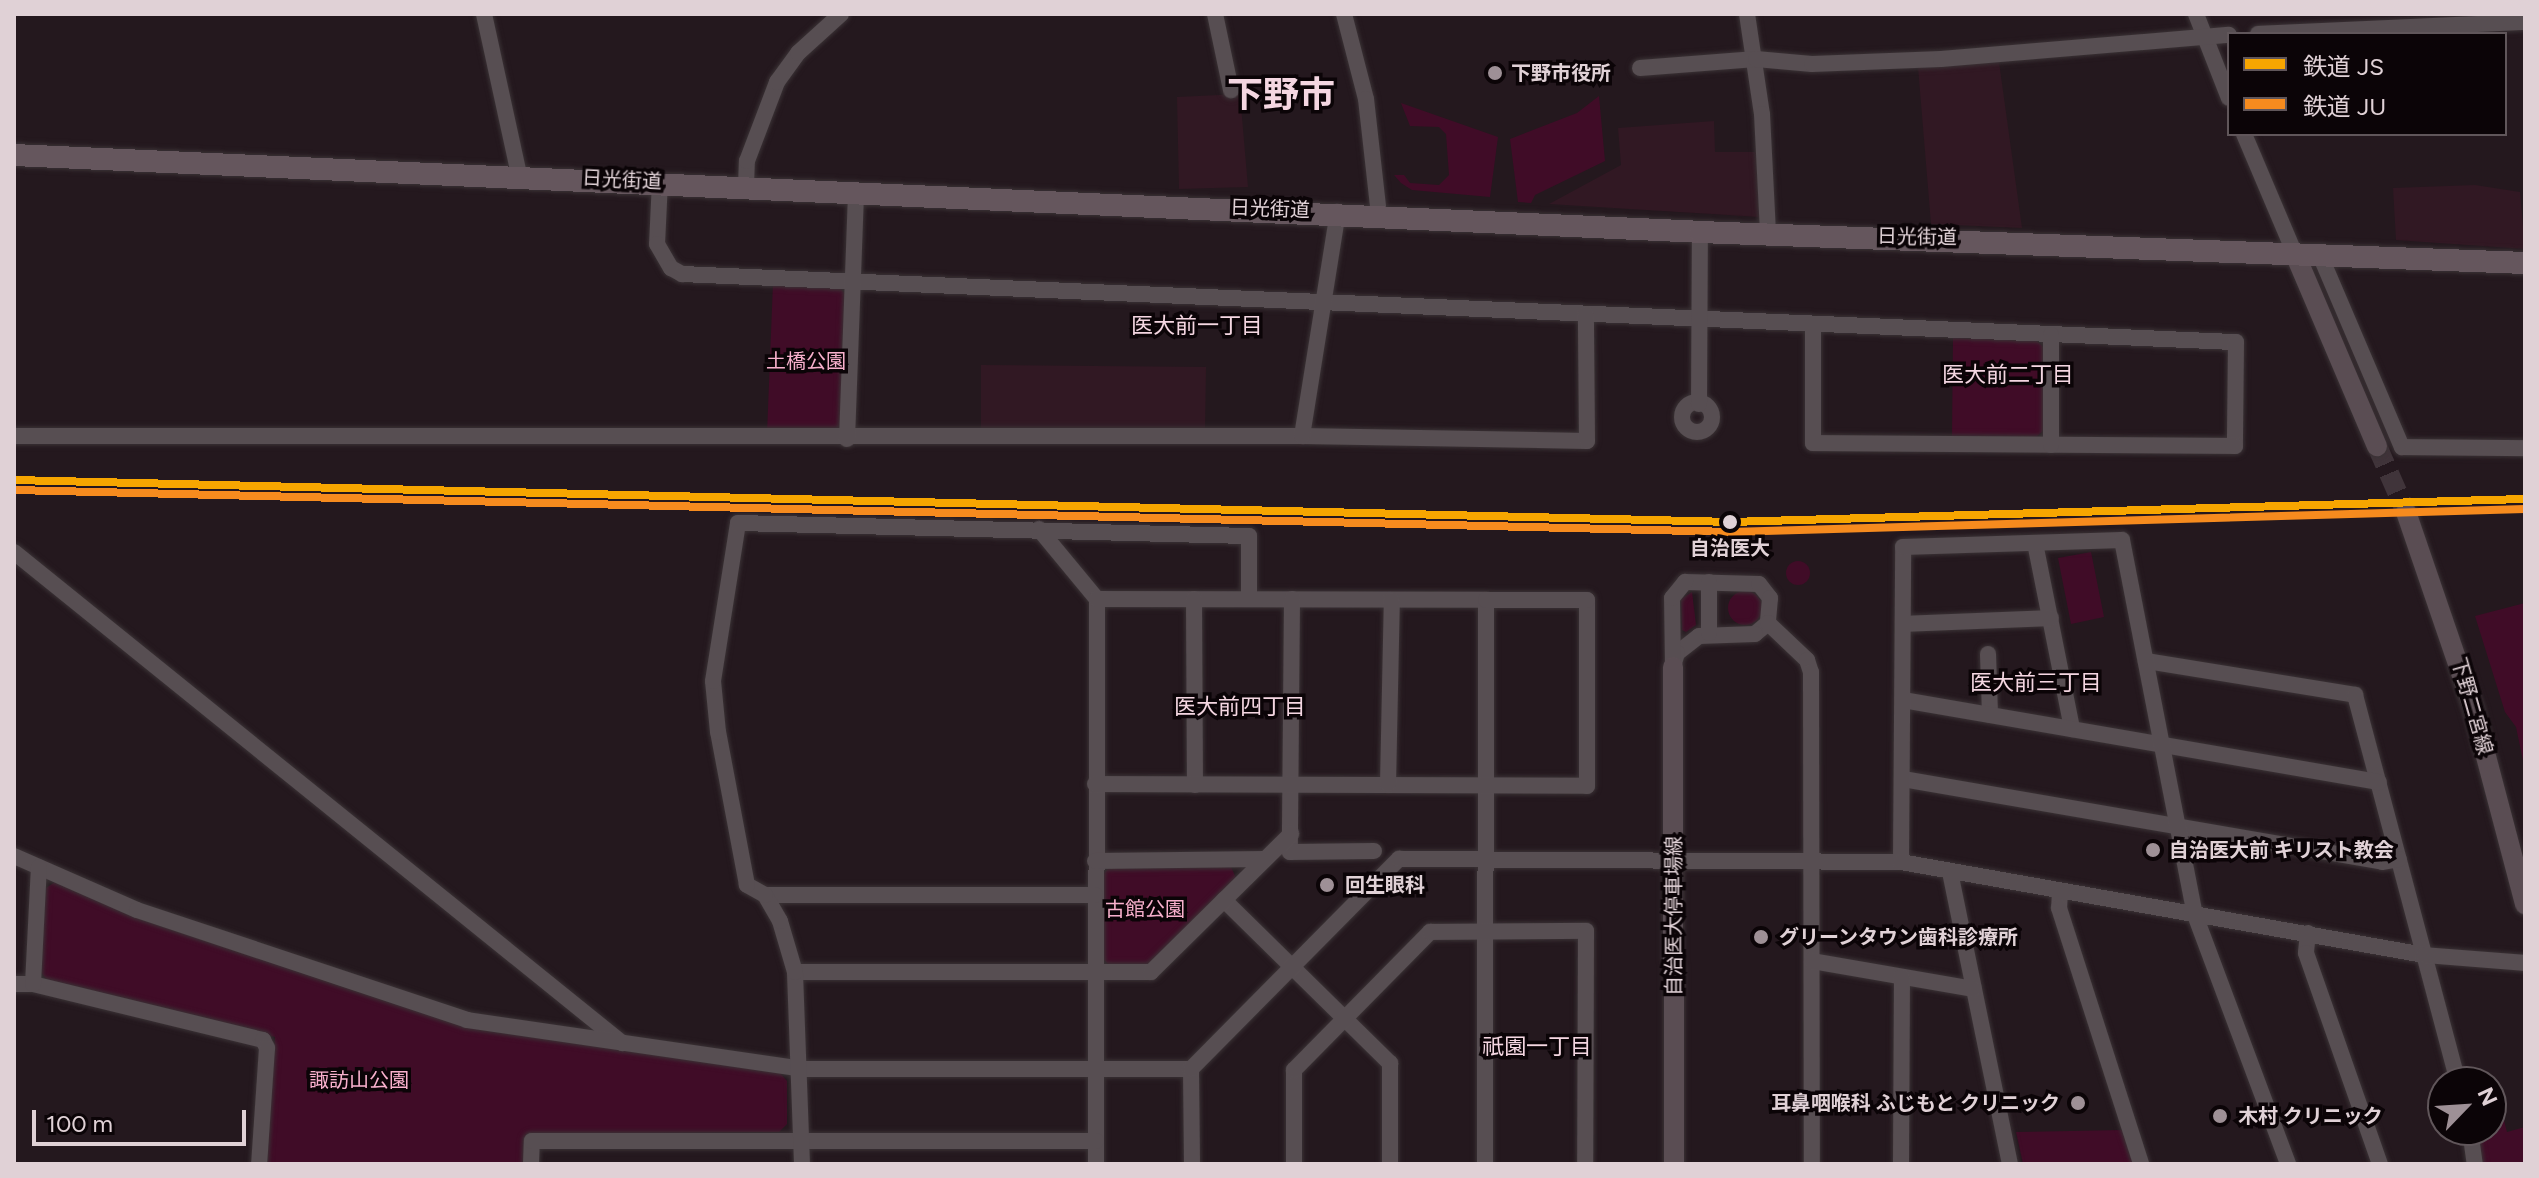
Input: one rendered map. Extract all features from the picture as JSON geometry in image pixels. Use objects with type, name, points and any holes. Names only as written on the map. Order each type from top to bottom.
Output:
[{"type":"highway","name":"日光街道","points":[[14,155],[660,181],[1700,232],[2525,263]]},
{"type":"main road","points":[[2295,254],[2377,446]]},
{"type":"main road","name":"下野二宮線","points":[[2406,512],[2474,711],[2525,904]]},
{"type":"main road","name":"自治医大停車場線","points":[[1673,667],[1674,1164]]},
{"type":"street","points":[[484,14],[519,175]]},
{"type":"street","points":[[746,186],[747,161],[777,82],[798,53],[841,14]]},
{"type":"street","points":[[1215,14],[1231,90]]},
{"type":"street","points":[[1344,14],[1366,99],[1379,214]]},
{"type":"street","points":[[1747,14],[1756,59],[1768,234]]},
{"type":"street","points":[[2196,14],[2227,93]]},
{"type":"street","points":[[2302,32],[2525,22]]},
{"type":"street","points":[[1640,68],[1756,59],[1812,64],[1941,59],[2227,35]]},
{"type":"street","points":[[2245,136],[2295,254]]},
{"type":"street","points":[[660,181],[657,244],[671,268],[682,274],[1324,300],[1813,327],[2236,342],[2235,446],[1813,443],[1813,327]]},
{"type":"street","points":[[847,439],[856,191]]},
{"type":"street","points":[[1302,436],[1338,212]]},
{"type":"street","points":[[1699,404],[1700,232]]},
{"type":"street","points":[[2320,255],[2402,447],[2525,448]]},
{"type":"street","points":[[14,436],[847,439],[1302,436],[1587,441],[1586,314]]},
{"type":"street","points":[[2051,335],[2051,445]]},
{"type":"street","points":[[1095,895],[765,895],[747,885],[713,681],[738,523],[1249,536],[1249,599]]},
{"type":"street","points":[[1039,529],[1097,599],[1096,1164]]},
{"type":"street","points":[[1901,862],[1903,547],[2122,540],[2195,915],[2288,1164]]},
{"type":"street","points":[[2035,543],[2072,729]]},
{"type":"street","points":[[14,552],[622,1043]]},
{"type":"street","points":[[1685,582],[1759,584],[1770,598],[1768,623],[1755,634],[1709,633],[1683,646],[1673,667],[1673,590],[1685,582]]},
{"type":"street","points":[[1709,582],[1709,633]]},
{"type":"street","points":[[1095,784],[1587,786],[1587,600],[1097,599]]},
{"type":"street","points":[[1194,599],[1195,785]]},
{"type":"street","points":[[1292,599],[1290,852],[1374,851]]},
{"type":"street","points":[[1388,784],[1392,600]]},
{"type":"street","points":[[1485,1164],[1486,600]]},
{"type":"street","points":[[1903,624],[2051,618]]},
{"type":"street","points":[[1768,623],[1807,660],[1811,672],[1812,1164]]},
{"type":"street","points":[[1988,654],[1990,715]]},
{"type":"street","points":[[2146,661],[2355,695],[2454,1066]]},
{"type":"street","points":[[1903,700],[2379,782]]},
{"type":"street","points":[[1903,779],[2382,862],[2399,859]]},
{"type":"street","points":[[795,972],[1151,972],[1291,834]]},
{"type":"street","points":[[14,856],[137,910],[467,1020],[801,1069],[1191,1069],[1399,859],[1675,858],[1901,862],[2424,955],[2525,963]]},
{"type":"street","points":[[1095,861],[1264,859]]},
{"type":"street","points":[[33,984],[39,867]]},
{"type":"street","points":[[1950,872],[2010,1164]]},
{"type":"street","points":[[2060,891],[2059,908],[2141,1164]]},
{"type":"street","points":[[765,895],[787,935],[795,972],[801,1069],[802,1164]]},
{"type":"street","points":[[1224,900],[1390,1063],[1390,1164]]},
{"type":"street","points":[[1294,1164],[1294,1070],[1430,932],[1586,931],[1585,1164]]},
{"type":"street","points":[[2308,933],[2306,953],[2380,1164]]},
{"type":"street","points":[[1812,961],[1974,989]]},
{"type":"street","points":[[1901,1164],[1902,977]]},
{"type":"street","points":[[14,984],[33,984],[263,1040],[267,1048],[259,1164]]},
{"type":"street","points":[[1191,1069],[1192,1164]]},
{"type":"street","points":[[531,1164],[532,1141],[1096,1141]]},
{"type":"shaded area","points":[[1999,62],[2022,228],[1931,224],[1918,67]]},
{"type":"shaded area","points":[[1240,94],[1248,187],[1179,189],[1177,97]]},
{"type":"shaded area","points":[[1714,121],[1715,152],[1759,152],[1760,217],[1549,204],[1621,165],[1618,128]]},
{"type":"shaded area","points":[[2475,185],[2520,192],[2525,249],[2396,240],[2393,188]]},
{"type":"shaded area","points":[[981,365],[1206,367],[1205,432],[981,429]]},
{"type":"green space","points":[[1599,96],[1605,161],[1535,195],[1531,203],[1518,202],[1510,139],[1577,113]]},
{"type":"green space","points":[[1401,103],[1498,137],[1490,197],[1412,190],[1401,183],[1394,175],[1404,175],[1410,183],[1439,185],[1449,175],[1446,134],[1439,127],[1410,126]]},
{"type":"green space","name":"土橋公園","points":[[773,283],[839,287],[845,294],[841,428],[767,434]]},
{"type":"green space","points":[[1953,338],[2037,341],[2045,349],[2045,429],[2036,437],[1952,437]]},
{"type":"green space","points":[[2091,552],[2104,617],[2071,624],[2058,558]]},
{"type":"green space","points":[[1798,561],[1806,565],[1810,573],[1806,581],[1798,585],[1790,581],[1786,573],[1790,565]]},
{"type":"green space","points":[[1745,591],[1757,596],[1762,608],[1757,620],[1745,625],[1733,620],[1728,608],[1733,596]]},
{"type":"green space","points":[[1692,592],[1696,625],[1686,632],[1682,630],[1681,599]]},
{"type":"green space","points":[[2525,603],[2525,770],[2516,727],[2505,712],[2475,616]]},
{"type":"green space","name":"古館公園","points":[[1110,867],[1231,867],[1236,878],[1149,965],[1109,965],[1102,958],[1102,875]]},
{"type":"green space","name":"諏訪山公園","points":[[55,882],[392,1002],[780,1073],[787,1081],[787,1124],[779,1132],[526,1134],[524,1164],[267,1164],[275,1037],[47,980],[40,971],[46,888]]},
{"type":"green space","points":[[2525,1127],[2525,1164],[2483,1164],[2479,1146],[2507,1146],[2507,1132]]},
{"type":"green space","points":[[2123,1130],[2134,1164],[2023,1164],[2016,1132]]},
{"type":"tunnel","points":[[2377,446],[2406,512]]},
{"type":"rail line","name":"JS","points":[[14,480],[1730,522],[2525,499]]},
{"type":"rail line","name":"JU","points":[[14,490],[1730,532],[2525,509]]},
{"type":"place","name":"下野市役所","points":[[1495,73]]},
{"type":"place","name":"自治医大","points":[[1730,522]]},
{"type":"place","name":"自治医大前 キリスト教会","points":[[2153,850]]},
{"type":"place","name":"回生眼科","points":[[1327,885]]},
{"type":"place","name":"グリーンタウン歯科診療所","points":[[1761,937]]},
{"type":"place","name":"耳鼻咽喉科 ふじもと クリニック","points":[[2078,1103]]},
{"type":"place","name":"木村 クリニック","points":[[2220,1116]]},
{"type":"district","name":"下野市","points":[[1281,95]]},
{"type":"district","name":"医大前一丁目","points":[[1197,326]]},
{"type":"district","name":"医大前二丁目","points":[[2008,375]]},
{"type":"district","name":"医大前三丁目","points":[[2036,683]]},
{"type":"district","name":"医大前四丁目","points":[[1240,707]]},
{"type":"district","name":"祇園一丁目","points":[[1537,1047]]}]
